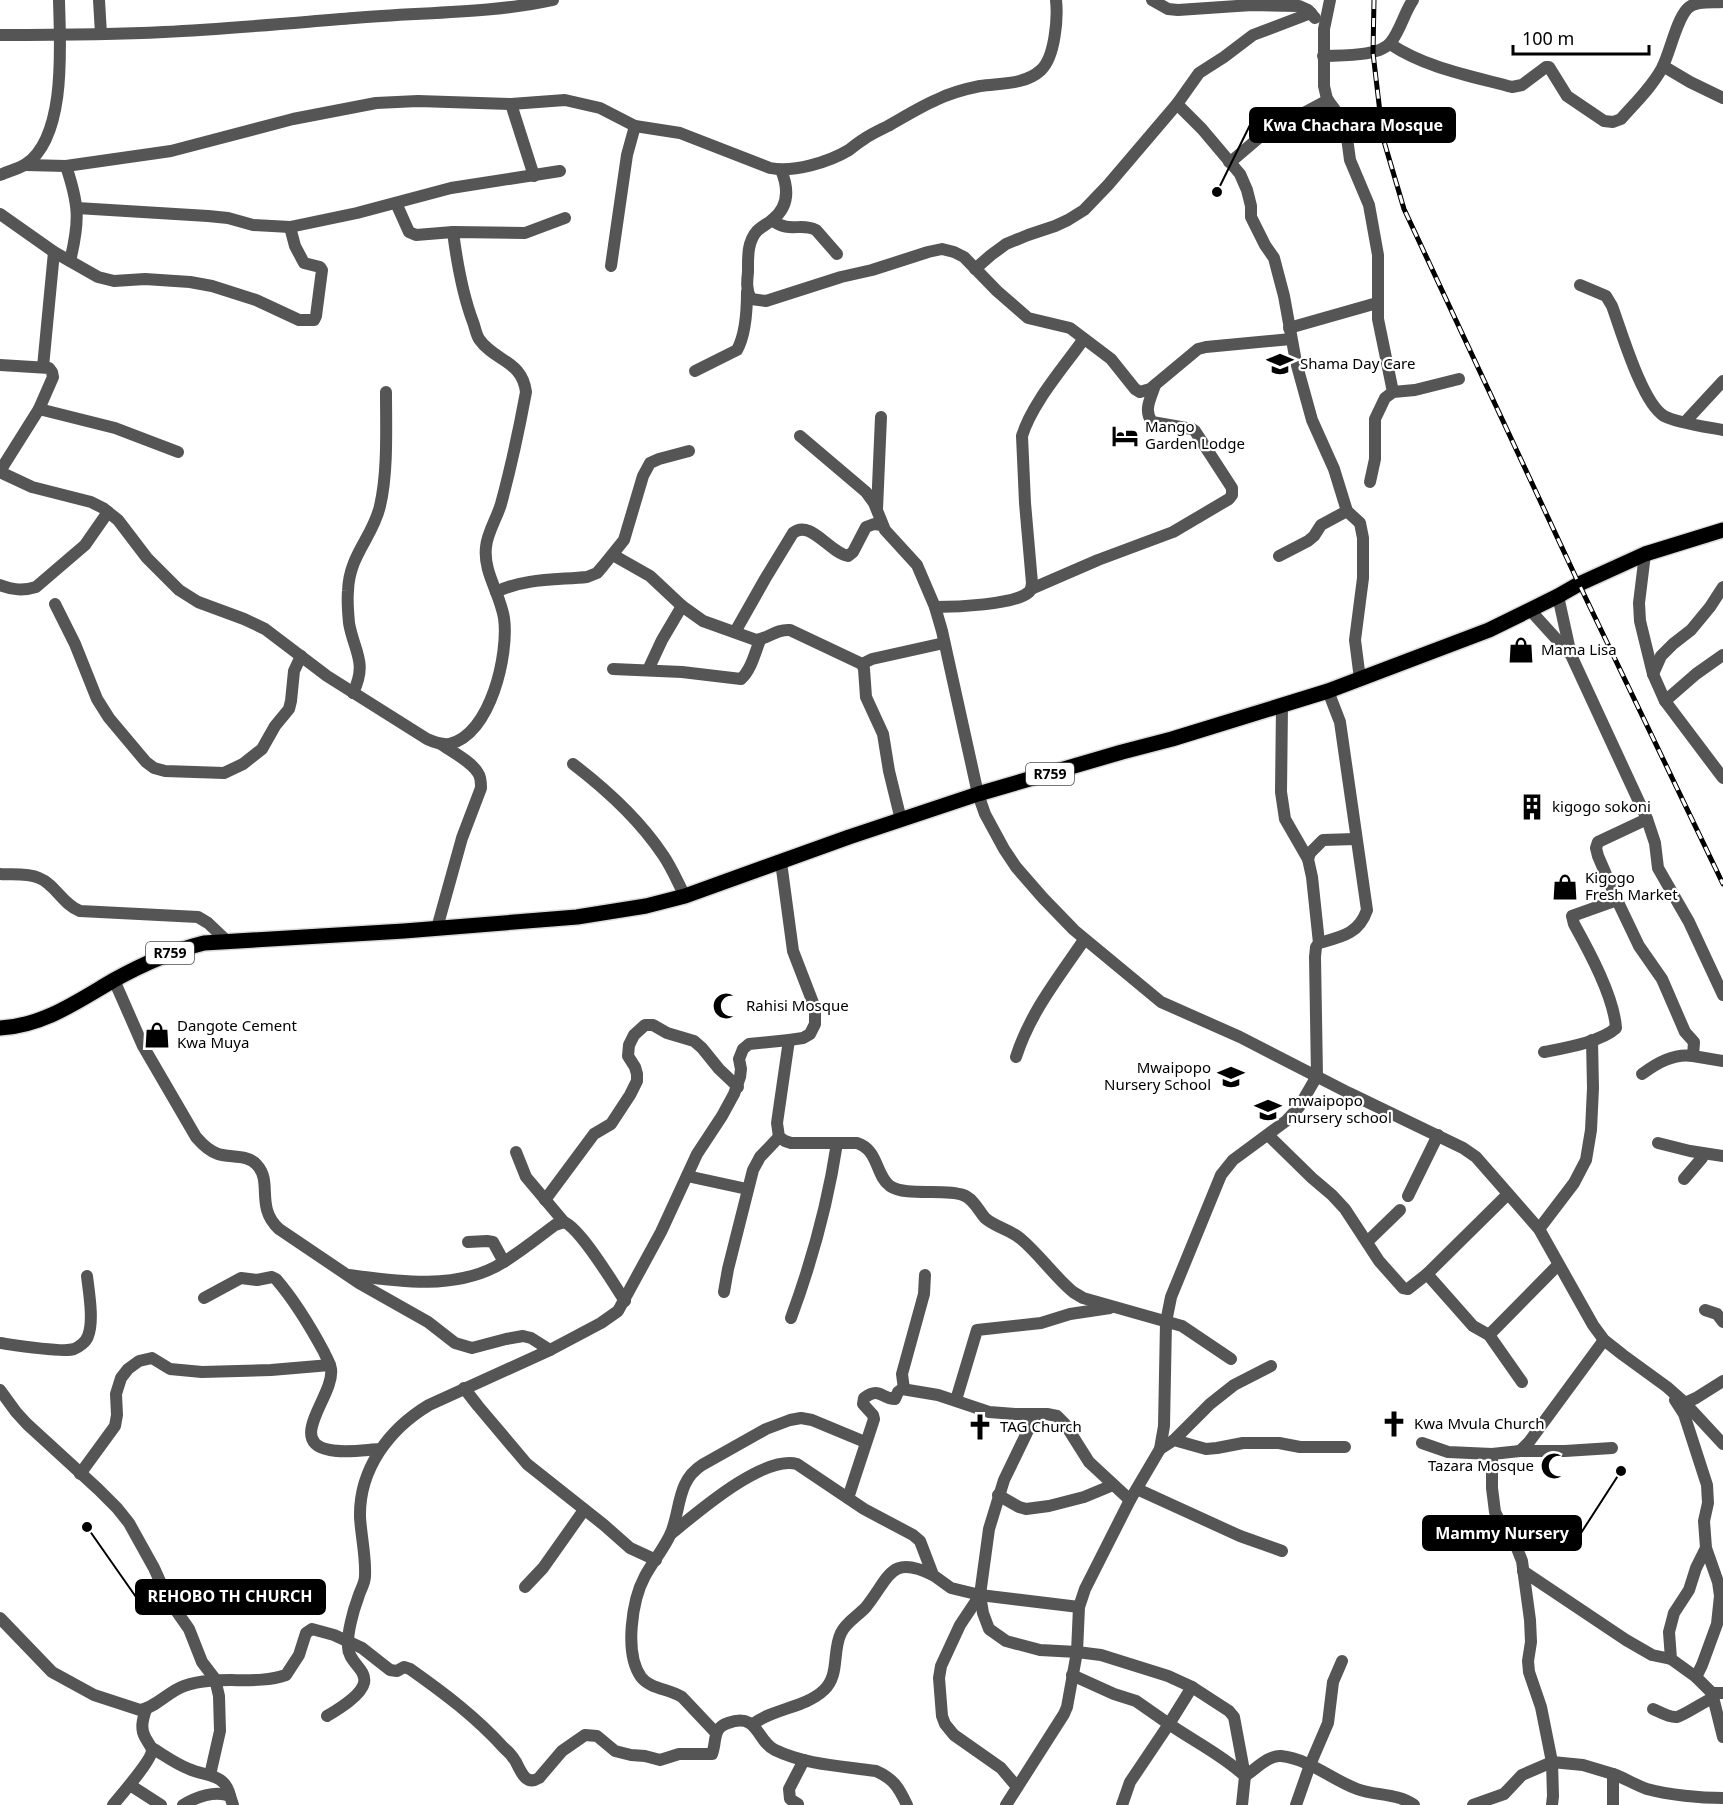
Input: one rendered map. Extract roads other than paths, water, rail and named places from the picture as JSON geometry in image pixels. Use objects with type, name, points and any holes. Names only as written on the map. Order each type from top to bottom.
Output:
[{"type":"main road","name":"R759","points":[[0,1028],[22,1026],[49,1016],[171,952],[204,943],[577,917],[646,906],[685,896],[978,794],[1173,739],[1328,691],[1489,630],[1579,584],[1645,554],[1723,530]]},
{"type":"street","points":[[26,165],[39,150],[50,131],[55,116],[60,34],[59,0]]},
{"type":"street","points":[[99,0],[102,34]]},
{"type":"street","points":[[0,35],[206,30],[355,18],[440,14],[515,7],[553,0]]},
{"type":"street","points":[[0,175],[26,165],[66,166],[171,151],[293,119],[376,103],[418,101],[511,104],[565,100],[581,102],[600,108],[635,126],[680,133],[770,168],[781,170],[802,167],[838,155],[934,100],[981,86],[1021,81],[1040,72],[1045,66],[1054,38],[1057,20],[1056,0]]},
{"type":"street","points":[[1152,0],[1168,9],[1178,10],[1276,4],[1303,7],[1311,13],[1323,29]]},
{"type":"street","points":[[1330,0],[1323,29],[1324,86],[1328,100],[1345,123],[1350,160],[1367,198],[1378,255],[1378,319],[1393,392]]},
{"type":"street","points":[[1323,56],[1373,53],[1390,44],[1413,0]]},
{"type":"street","points":[[1390,44],[1414,57],[1448,70],[1512,87],[1522,85],[1549,67],[1567,96],[1604,121],[1613,122],[1621,119],[1656,78],[1688,7],[1695,4],[1723,2]]},
{"type":"street","points":[[975,269],[1006,244],[1055,226],[1084,210],[1177,104],[1199,73],[1253,34],[1311,13]]},
{"type":"street","points":[[1663,66],[1723,98]]},
{"type":"street","points":[[1229,162],[1261,136],[1328,100]]},
{"type":"street","points":[[511,104],[534,176]]},
{"type":"street","points":[[1177,104],[1202,129],[1240,174],[1247,190],[1251,217],[1274,258],[1284,296],[1296,362],[1312,420],[1334,469],[1347,511],[1360,523],[1363,538],[1363,578],[1355,640],[1360,679]]},
{"type":"street","points":[[611,266],[627,155],[635,126]]},
{"type":"street","points":[[66,166],[77,208],[76,234],[70,261]]},
{"type":"street","points":[[695,371],[737,350],[741,344],[745,322],[750,246],[757,232],[781,212],[786,198],[785,179],[781,170]]},
{"type":"street","points":[[77,208],[208,216],[228,218],[254,225],[290,227],[450,188],[560,171]]},
{"type":"street","points":[[396,203],[405,225],[412,234],[525,233],[565,218]]},
{"type":"street","points":[[0,214],[54,252],[109,281],[145,279],[212,286],[256,300],[299,320],[314,320],[322,270],[320,267],[304,263],[295,246],[290,227]]},
{"type":"street","points":[[772,220],[786,228],[816,230],[837,254]]},
{"type":"street","points":[[441,744],[464,737],[472,730],[484,713],[499,674],[504,645],[504,620],[486,565],[486,543],[501,504],[526,392],[525,381],[520,373],[479,339],[466,305],[453,232]]},
{"type":"street","points":[[747,292],[751,299],[765,301],[916,255],[942,249],[954,252],[964,257],[997,291],[1028,318],[1070,328],[1111,359],[1140,392],[1155,385],[1198,349],[1290,334],[1377,303]]},
{"type":"street","points":[[43,367],[54,252]]},
{"type":"street","points":[[1580,285],[1606,296],[1612,306],[1642,385],[1656,408],[1664,416],[1723,430]]},
{"type":"street","points":[[1031,589],[1022,436],[1025,426],[1041,399],[1083,340]]},
{"type":"street","points":[[0,365],[49,368],[53,376],[39,409],[0,472],[32,487],[91,502],[108,512],[118,520],[153,565],[179,590],[198,602],[265,629],[327,676],[427,739],[441,744],[471,765],[478,773],[481,788],[462,838],[437,928]]},
{"type":"street","points":[[1370,482],[1375,459],[1375,419],[1388,395],[1393,392],[1415,390],[1459,379]]},
{"type":"street","points":[[1685,422],[1723,381]]},
{"type":"street","points":[[935,607],[966,606],[1027,594],[1031,589],[1098,560],[1173,532],[1229,499],[1232,495],[1232,488],[1195,431],[1152,422],[1147,416],[1147,408],[1155,385]]},
{"type":"street","points":[[353,693],[359,682],[360,659],[350,624],[348,589],[350,569],[358,550],[374,525],[380,507],[384,481],[386,392]]},
{"type":"street","points":[[39,409],[115,428],[178,452]]},
{"type":"street","points":[[877,509],[881,417]]},
{"type":"street","points":[[800,436],[866,492],[877,509],[882,525],[917,566],[935,607],[978,794],[993,831],[1016,867],[1043,898],[1084,940],[1161,1002],[1240,1037],[1349,1093],[1438,1135],[1476,1157],[1539,1229],[1593,1325],[1604,1340],[1667,1387],[1723,1444]]},
{"type":"street","points":[[496,591],[509,586],[542,580],[587,577],[597,573],[613,555],[627,532],[643,476],[650,463],[689,451]]},
{"type":"street","points":[[1279,556],[1308,541],[1321,525],[1347,511]]},
{"type":"street","points":[[0,585],[14,590],[36,587],[85,545],[108,512]]},
{"type":"street","points":[[735,632],[770,570],[797,529],[809,530],[840,553],[848,556],[853,552],[869,524],[882,525]]},
{"type":"street","points":[[1645,554],[1639,603],[1640,621],[1653,674],[1665,701],[1723,777]]},
{"type":"street","points":[[613,555],[650,576],[682,606],[703,621],[760,640],[782,630],[790,630],[862,664],[866,697],[883,734],[901,820]]},
{"type":"street","points":[[1653,674],[1661,656],[1691,630],[1723,587]]},
{"type":"street","points":[[1558,596],[1571,655],[1647,819],[1655,843],[1658,868],[1689,922],[1723,995]]},
{"type":"street","points":[[54,604],[75,644],[94,692],[108,718],[146,762],[154,768],[165,771],[224,773],[255,755],[262,749],[275,726],[289,709],[294,671],[301,656]]},
{"type":"street","points":[[648,670],[682,606]]},
{"type":"street","points":[[1530,610],[1571,655]]},
{"type":"street","points":[[613,669],[741,679],[746,675],[760,640]]},
{"type":"street","points":[[862,664],[872,659],[944,643]]},
{"type":"street","points":[[1665,701],[1696,674],[1723,655]]},
{"type":"street","points":[[1318,943],[1345,935],[1356,928],[1364,919],[1367,910],[1340,722],[1328,691]]},
{"type":"street","points":[[1006,1805],[1064,1714],[1077,1652],[1079,1607],[1085,1588],[1133,1495],[1160,1449],[1164,1426],[1166,1322],[1171,1297],[1221,1175],[1233,1160],[1268,1135],[1299,1107],[1317,1076],[1315,957],[1318,943],[1312,877],[1308,859],[1285,819],[1281,792],[1282,706]]},
{"type":"street","points":[[573,764],[605,788],[632,816],[664,856],[685,896]]},
{"type":"street","points":[[1647,819],[1598,842],[1596,848],[1617,900],[1643,954],[1662,979],[1685,1032],[1694,1042],[1693,1056]]},
{"type":"street","points":[[1308,859],[1310,853],[1323,840],[1355,839]]},
{"type":"street","points":[[327,1716],[356,1695],[364,1682],[363,1673],[350,1656],[348,1641],[355,1608],[365,1579],[360,1498],[365,1479],[380,1449],[401,1424],[413,1414],[550,1350],[610,1318],[618,1311],[661,1232],[697,1154],[738,1087],[741,1069],[739,1059],[743,1048],[749,1044],[803,1038],[810,1034],[815,1024],[815,1008],[793,951],[781,862]]},
{"type":"street","points":[[0,874],[42,879],[72,907],[80,911],[198,917],[208,923],[226,941]]},
{"type":"street","points":[[1544,1052],[1592,1040],[1616,1028],[1612,1007],[1572,916],[1617,900]]},
{"type":"street","points":[[1016,1057],[1023,1035],[1034,1013],[1084,940]]},
{"type":"street","points":[[114,980],[143,1046],[200,1142],[207,1149],[218,1154],[247,1159],[256,1163],[260,1169],[265,1207],[273,1223],[346,1274],[385,1299],[416,1315],[461,1346],[479,1347],[523,1336],[531,1338],[550,1350]]},
{"type":"street","points":[[544,1200],[594,1134],[612,1124],[630,1095],[638,1074],[628,1056],[628,1045],[634,1035],[645,1025],[653,1025],[667,1033],[694,1041],[702,1047],[718,1069],[738,1087]]},
{"type":"street","points":[[789,1040],[777,1122],[779,1137],[790,1143],[863,1145],[872,1155],[890,1186],[897,1189],[964,1195],[986,1218],[1021,1239],[1073,1292],[1083,1298],[1182,1326],[1231,1359]]},
{"type":"street","points":[[1539,1229],[1574,1183],[1586,1160],[1591,1130],[1592,1040]]},
{"type":"street","points":[[1642,1074],[1661,1061],[1680,1056],[1723,1061]]},
{"type":"street","points":[[1268,1135],[1345,1209],[1379,1261],[1405,1290],[1427,1274],[1508,1194]]},
{"type":"street","points":[[1408,1196],[1438,1135]]},
{"type":"street","points":[[724,1292],[747,1189],[760,1157],[779,1137]]},
{"type":"street","points":[[791,1318],[821,1222],[837,1143]]},
{"type":"street","points":[[1658,1143],[1703,1154],[1723,1156]]},
{"type":"street","points":[[516,1152],[526,1177],[544,1200],[582,1239],[625,1301]]},
{"type":"street","points":[[1684,1179],[1703,1154]]},
{"type":"street","points":[[687,1176],[747,1189]]},
{"type":"street","points":[[1367,1242],[1400,1210]]},
{"type":"street","points":[[346,1274],[393,1280],[443,1281],[481,1273],[504,1262],[555,1225],[564,1222]]},
{"type":"street","points":[[468,1242],[491,1241],[495,1244],[504,1262]]},
{"type":"street","points":[[1489,1335],[1558,1265]]},
{"type":"street","points":[[1427,1274],[1473,1326],[1489,1335],[1522,1382]]},
{"type":"street","points":[[904,1389],[902,1374],[924,1294],[925,1275]]},
{"type":"street","points":[[0,1343],[61,1350],[74,1349],[86,1341],[89,1334],[90,1306],[87,1276]]},
{"type":"street","points":[[204,1298],[241,1278],[257,1280],[266,1277],[274,1278],[298,1308],[330,1365],[330,1380],[310,1430],[311,1439],[316,1444],[330,1450],[380,1449]]},
{"type":"street","points":[[956,1400],[977,1330],[1041,1323],[1070,1314],[1117,1307]]},
{"type":"street","points":[[1705,1310],[1717,1314],[1723,1322]]},
{"type":"street","points":[[1520,1451],[1604,1340]]},
{"type":"street","points":[[80,1474],[115,1426],[116,1394],[121,1378],[128,1369],[144,1359],[154,1359],[170,1369],[202,1372],[330,1365]]},
{"type":"street","points":[[1160,1449],[1234,1385],[1271,1366]]},
{"type":"street","points":[[1685,1403],[1723,1381]]},
{"type":"street","points":[[1667,1387],[1684,1414],[1707,1485],[1708,1503],[1704,1521],[1706,1548],[1718,1582],[1720,1596],[1717,1624],[1696,1677]]},
{"type":"street","points":[[465,1388],[527,1464],[630,1548],[656,1560]]},
{"type":"street","points":[[848,1498],[874,1419],[863,1404],[864,1398],[879,1392],[890,1399],[895,1399],[900,1390],[904,1389],[956,1400],[989,1412],[1053,1414],[1060,1418],[1089,1462],[1113,1485],[1133,1495],[1282,1551]]},
{"type":"street","points":[[0,1390],[16,1412],[129,1522],[168,1599],[189,1629],[206,1670],[215,1679],[219,1696],[221,1721],[217,1752],[210,1775]]},
{"type":"street","points":[[1036,1414],[1006,1474],[988,1535],[980,1595],[989,1629],[1006,1641],[1040,1650],[1101,1655],[1168,1676],[1192,1687],[1229,1711],[1234,1717],[1245,1776],[1242,1805]]},
{"type":"street","points":[[716,1732],[682,1697],[648,1683],[641,1677],[631,1643],[635,1602],[639,1587],[671,1534],[685,1481],[692,1471],[766,1429],[790,1420],[801,1418],[812,1420],[865,1442]]},
{"type":"street","points":[[1173,1440],[1206,1449],[1243,1443],[1345,1447]]},
{"type":"street","points":[[1422,1443],[1448,1452],[1492,1454],[1612,1448]]},
{"type":"street","points":[[1492,1454],[1495,1512],[1504,1530],[1514,1538],[1520,1552],[1530,1620],[1529,1672],[1541,1707],[1552,1762],[1552,1805]]},
{"type":"street","points":[[671,1534],[721,1494],[747,1478],[781,1463],[790,1462],[797,1464],[864,1509],[913,1535],[920,1541],[933,1575]]},
{"type":"street","points":[[998,1495],[1026,1509],[1084,1497],[1113,1485]]},
{"type":"street","points":[[525,1587],[561,1545],[584,1510]]},
{"type":"street","points":[[1671,1659],[1669,1632],[1674,1613],[1689,1590],[1706,1548]]},
{"type":"street","points":[[753,1724],[824,1690],[830,1683],[836,1665],[841,1633],[846,1625],[865,1608],[887,1576],[898,1567],[914,1567],[933,1575],[951,1588],[980,1595],[1079,1607]]},
{"type":"street","points":[[1523,1571],[1626,1640],[1652,1654],[1671,1659],[1696,1677],[1716,1695],[1723,1737]]},
{"type":"street","points":[[980,1595],[960,1625],[941,1666],[939,1681],[942,1716],[954,1735],[1001,1768],[1017,1787]]},
{"type":"street","points":[[0,1618],[52,1672],[94,1695],[134,1708],[146,1709],[172,1691],[197,1682],[215,1679],[263,1679],[286,1675],[299,1655],[304,1636],[310,1629],[348,1641],[369,1653],[390,1670],[409,1668],[447,1694],[470,1713],[504,1748],[526,1779],[539,1778],[562,1751],[585,1735],[597,1736],[615,1751],[631,1755],[645,1755],[660,1760],[679,1754],[712,1754],[716,1732],[719,1728],[728,1722],[745,1721],[753,1724],[768,1745],[776,1750],[817,1763],[876,1771],[894,1782],[907,1805]]},
{"type":"street","points":[[1296,1805],[1328,1723],[1334,1682],[1342,1661]]},
{"type":"street","points":[[1072,1676],[1136,1701],[1186,1736],[1213,1750],[1245,1776]]},
{"type":"street","points":[[1122,1805],[1130,1782],[1192,1687]]},
{"type":"street","points":[[1653,1709],[1671,1716],[1678,1716],[1716,1695]]},
{"type":"street","points":[[146,1709],[142,1727],[143,1734],[152,1748],[189,1769],[224,1782],[232,1800]]},
{"type":"street","points":[[113,1805],[149,1758],[152,1748]]},
{"type":"street","points":[[1245,1776],[1268,1760],[1280,1756],[1310,1765],[1358,1790],[1400,1798],[1414,1805]]},
{"type":"street","points":[[798,1804],[790,1799],[789,1792],[804,1760]]},
{"type":"street","points":[[1473,1805],[1504,1794],[1522,1775],[1552,1762],[1583,1765],[1660,1792],[1723,1798]]},
{"type":"street","points":[[1613,1774],[1613,1805]]},
{"type":"street","points":[[130,1785],[160,1805]]},
{"type":"street","points":[[183,1805],[190,1800],[222,1793],[232,1800]]},
{"type":"railway","points":[[1374,0],[1373,53],[1383,138],[1404,209],[1579,584],[1723,884]]},
{"type":"place","name":"Kwa Chachara Mosque","points":[[1217,192]]},
{"type":"place","name":"Shama Day Care","points":[[1280,364]]},
{"type":"place","name":"Mango Garden Lodge","points":[[1125,436]]},
{"type":"place","name":"Mama Lisa","points":[[1521,650]]},
{"type":"place","name":"kigogo sokoni","points":[[1532,807]]},
{"type":"place","name":"Kigogo Fresh Market","points":[[1565,887]]},
{"type":"place","name":"Rahisi Mosque","points":[[726,1006]]},
{"type":"place","name":"Dangote Cement Kwa Muya","points":[[157,1035]]},
{"type":"place","name":"Mwaipopo Nursery School","points":[[1231,1077]]},
{"type":"place","name":"mwaipopo nursery school","points":[[1268,1110]]},
{"type":"place","name":"Kwa Mvula Church","points":[[1394,1424]]},
{"type":"place","name":"TAG Church","points":[[980,1427]]},
{"type":"place","name":"Tazara Mosque","points":[[1554,1466]]},
{"type":"place","name":"Mammy Nursery","points":[[1621,1471]]},
{"type":"place","name":"REHOBO TH CHURCH","points":[[87,1527]]}]
